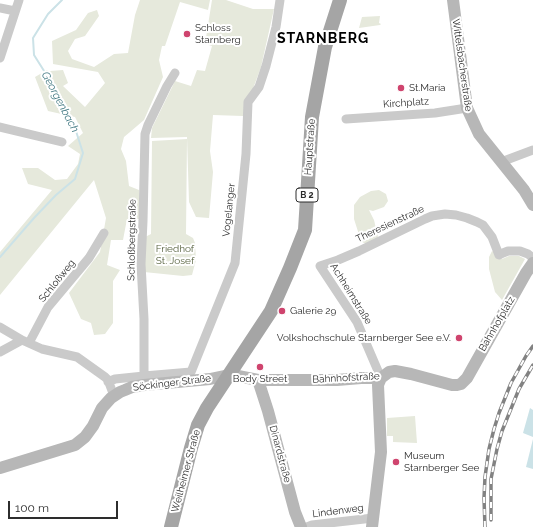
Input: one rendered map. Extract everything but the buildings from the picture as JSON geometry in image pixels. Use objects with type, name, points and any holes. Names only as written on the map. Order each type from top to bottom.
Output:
[{"type":"main road","name":"Hauptstraße","points":[[229,375],[271,311],[305,230],[312,117],[325,47],[340,0]]},
{"type":"main road","name":"Weilheimer Straße","points":[[171,527],[198,425],[207,408],[229,375]]},
{"type":"street","points":[[0,58],[19,0]]},
{"type":"street","name":"Vogelanger","points":[[144,376],[191,372],[235,263],[246,154],[248,102],[259,87],[266,66],[276,27],[280,0]]},
{"type":"street","name":"Wittelsbacherstraße","points":[[453,0],[467,108],[479,134],[524,190],[533,205]]},
{"type":"street","points":[[0,8],[15,10]]},
{"type":"street","name":"Schloßbergstraße","points":[[144,376],[144,319],[141,264],[145,134],[167,86],[175,73]]},
{"type":"street","name":"Kirchplatz","points":[[346,119],[467,108]]},
{"type":"street","points":[[0,127],[62,142]]},
{"type":"street","points":[[501,162],[533,150]]},
{"type":"street","name":"Theresienstraße","points":[[320,266],[359,251],[424,218],[440,214],[456,215],[477,222],[483,226],[492,237],[499,255],[508,252],[520,251],[533,258]]},
{"type":"street","name":"Schloßweg","points":[[26,342],[48,307],[89,258],[104,234]]},
{"type":"street","name":"Bahnhofplatz","points":[[461,384],[467,378],[533,263]]},
{"type":"street","name":"Achheimstraße","points":[[320,266],[357,322],[381,378]]},
{"type":"street","points":[[0,327],[26,342],[42,349],[77,356],[105,377],[114,396]]},
{"type":"street","points":[[0,352],[26,342]]},
{"type":"street","name":"Bahnhofstraße","points":[[229,375],[258,380],[337,380],[381,378],[389,372],[395,371],[452,385],[461,384]]},
{"type":"street","name":"Söckinger Straße","points":[[0,468],[76,445],[85,437],[93,426],[102,408],[107,402],[120,392],[132,387],[229,375]]},
{"type":"street","points":[[108,382],[116,379],[144,376]]},
{"type":"street","points":[[373,522],[381,452],[378,385],[381,378]]},
{"type":"street","name":"Dinardstraße","points":[[258,380],[268,411],[295,512],[301,527]]},
{"type":"street","name":"Lindenweg","points":[[307,527],[312,525],[373,522]]},
{"type":"green space","points":[[140,0],[210,0],[208,10],[180,2],[165,46],[162,46],[159,60],[163,77],[144,120],[124,137],[121,149],[126,161],[129,186],[139,190],[139,219],[127,219],[123,240],[111,240],[107,265],[120,270],[113,281],[113,323],[105,334],[94,335],[91,323],[81,319],[69,293],[100,252],[106,218],[94,180],[0,295],[0,252],[52,190],[28,184],[22,168],[38,168],[55,180],[67,179],[78,164],[80,154],[68,146],[83,133],[75,117],[48,111],[35,77],[47,70],[52,76],[50,71],[63,70],[68,83],[63,86],[85,107],[105,83],[98,72],[53,64],[52,41],[76,30],[88,13],[97,10],[99,16],[85,36],[75,39],[68,51],[72,59],[94,67],[114,54],[128,53],[135,15]]},
{"type":"green space","points":[[212,0],[226,0],[253,9],[274,9],[261,67],[243,116],[213,115],[210,151],[213,172],[209,218],[196,217],[189,202],[187,137],[151,138],[152,128],[175,81],[191,86],[197,70],[205,71],[212,46],[205,44]]},
{"type":"green space","points":[[380,16],[380,25],[359,28],[362,17]]},
{"type":"green space","name":"Friedhof St. Josef","points":[[187,139],[186,234],[193,238],[195,243],[196,260],[192,275],[183,276],[144,272],[145,237],[151,234],[152,141]]},
{"type":"green space","points":[[379,190],[386,194],[388,201],[384,207],[373,211],[369,210],[374,220],[378,237],[370,243],[364,243],[361,241],[354,219],[354,205],[360,197],[371,191]]},
{"type":"green space","points":[[492,251],[499,255],[502,259],[509,256],[519,256],[525,259],[502,300],[495,292],[489,269],[489,257]]},
{"type":"green space","points":[[415,416],[417,443],[393,442],[393,436],[387,436],[387,418]]},
{"type":"water","points":[[530,408],[533,410],[533,437],[523,433]]},
{"type":"water","points":[[533,439],[533,469],[526,467]]},
{"type":"waterway","name":"Georgenbach","points":[[0,257],[56,195],[75,179],[83,153],[75,128],[58,93],[34,55],[33,38],[48,14],[62,0]]},
{"type":"railway","points":[[485,527],[485,477],[489,449],[494,429],[511,383],[533,346]]},
{"type":"railway","points":[[491,520],[491,479],[497,449],[502,431],[519,389],[533,365]]},
{"type":"place","name":"Schloss Starnberg","points":[[187,34]]},
{"type":"place","name":"St.Maria","points":[[401,88]]},
{"type":"place","name":"Galerie 29","points":[[282,311]]},
{"type":"place","name":"Volkshochschule Starnberger See e.V.","points":[[459,338]]},
{"type":"place","name":"Body Street","points":[[260,367]]},
{"type":"place","name":"Museum Starnberger See","points":[[396,462]]},
{"type":"district","name":"STARNBERG","points":[[323,39]]}]
